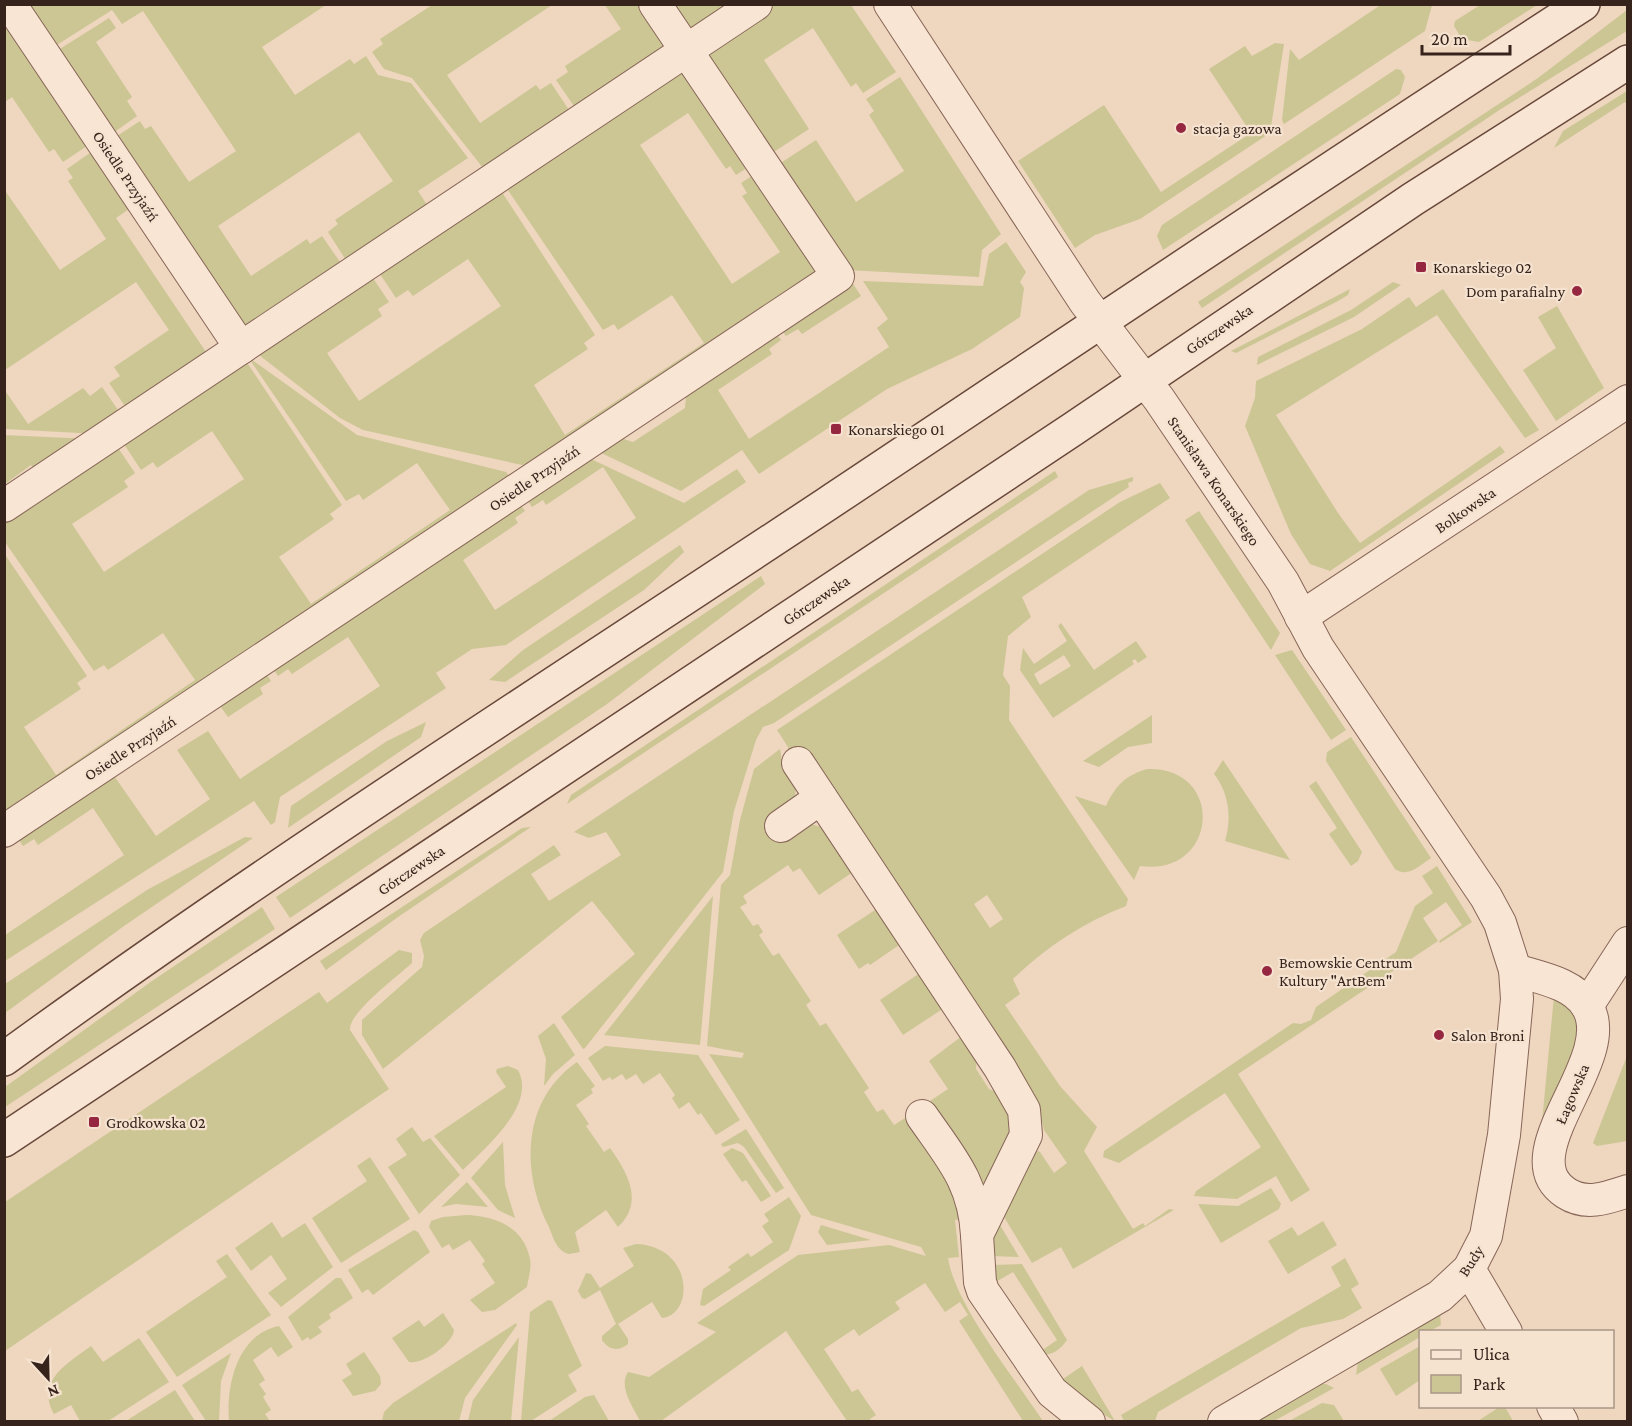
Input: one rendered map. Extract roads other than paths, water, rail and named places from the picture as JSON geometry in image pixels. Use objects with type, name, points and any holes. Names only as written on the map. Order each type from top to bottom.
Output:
[{"type":"main road","points":[[4,1059],[132,966],[257,881],[1099,321],[1583,4]]},
{"type":"main road","name":"Górczewska","points":[[4,1140],[1073,429],[1470,161],[1628,62]]},
{"type":"street","name":"Osiedle Przyjaźń","points":[[10,4],[241,348]]},
{"type":"street","name":"Osiedle Przyjaźń","points":[[4,831],[838,276],[655,4]]},
{"type":"street","points":[[4,506],[756,4]]},
{"type":"street","name":"Stanisława Konarskiego","points":[[890,4],[1099,321],[1144,379],[1283,582],[1318,648],[1486,897],[1500,923],[1515,970]]},
{"type":"street","name":"Bolkowska","points":[[1301,617],[1628,401]]},
{"type":"street","points":[[798,763],[1000,1068],[1024,1110],[1026,1136],[976,1235]]},
{"type":"street","points":[[781,826],[821,798]]},
{"type":"street","points":[[1515,970],[1559,984],[1575,994],[1587,1006],[1628,943]]},
{"type":"street","name":"Budy","points":[[1224,1422],[1440,1296],[1469,1269],[1486,1236],[1504,1135],[1517,999],[1515,970]]},
{"type":"street","name":"Łagowska","points":[[1587,1006],[1593,1027],[1592,1041],[1548,1155],[1548,1167],[1558,1188],[1571,1196],[1598,1200],[1628,1191]]},
{"type":"street","points":[[922,1116],[970,1191],[976,1211],[980,1282],[983,1291],[1052,1392],[1089,1422]]},
{"type":"street","points":[[1469,1269],[1505,1330]]},
{"type":"street","points":[[1554,1408],[1562,1422]]},
{"type":"place","name":"stacja gazowa","points":[[1181,128]]},
{"type":"place","name":"Konarskiego 02","points":[[1421,267]]},
{"type":"place","name":"Dom parafialny","points":[[1577,291]]},
{"type":"place","name":"Konarskiego 01","points":[[836,429]]},
{"type":"place","name":"Bemowskie Centrum Kultury \"ArtBem\"","points":[[1267,971]]},
{"type":"place","name":"Salon Broni","points":[[1439,1035]]},
{"type":"place","name":"Grodkowska 02","points":[[94,1122]]}]
